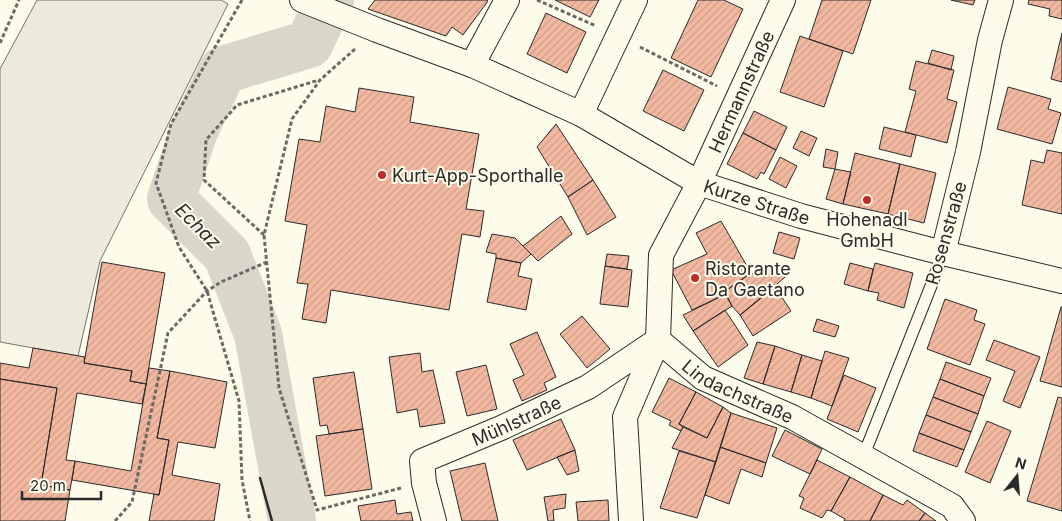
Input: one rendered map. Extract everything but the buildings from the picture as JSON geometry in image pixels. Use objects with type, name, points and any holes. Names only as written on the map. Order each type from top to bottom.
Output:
[{"type":"street","name":"Kurze Straße","points":[[302,0],[472,65],[581,114],[699,183],[801,216],[943,253],[1062,280]]},
{"type":"street","points":[[472,65],[507,0]]},
{"type":"street","points":[[581,114],[635,0]]},
{"type":"street","name":"Hermannstraße","points":[[699,183],[783,0]]},
{"type":"street","name":"Rosenstraße","points":[[943,253],[968,152],[990,40],[1001,0]]},
{"type":"street","points":[[631,521],[625,417],[658,340],[661,255],[699,183]]},
{"type":"street","name":"Lindachstraße","points":[[658,340],[703,378],[792,417],[952,506],[963,521]]},
{"type":"street","name":"Mühlstraße","points":[[434,521],[424,482],[422,461],[501,428],[588,387],[658,340]]},
{"type":"lane","name":"Rosenstraße","points":[[863,457],[943,253]]},
{"type":"path","points":[[0,43],[19,0]]},
{"type":"path","points":[[242,0],[171,124],[156,183],[179,247],[206,291],[239,401],[242,480],[250,521]]},
{"type":"path","points":[[537,0],[617,35],[739,98]]},
{"type":"path","points":[[377,30],[320,80],[292,119],[264,235],[279,388],[316,510],[424,482]]},
{"type":"path","points":[[264,235],[204,180],[206,140],[237,105],[320,80]]},
{"type":"path","points":[[116,521],[132,502],[168,333],[206,291],[221,282],[266,262]]},
{"type":"shaded area","points":[[37,0],[221,0],[228,4],[100,261],[78,356],[0,342],[0,69]]},
{"type":"waterway","name":"Echaz","points":[[292,521],[258,334],[227,255],[171,199],[194,131],[223,70],[309,44],[330,0]]},
{"type":"wall","points":[[260,478],[272,521]]},
{"type":"place","name":"Kurt-App-Sporthalle","points":[[382,175]]},
{"type":"place","name":"Hohenadl GmbH","points":[[867,200]]},
{"type":"place","name":"Ristorante Da Gaetano","points":[[695,278]]}]
